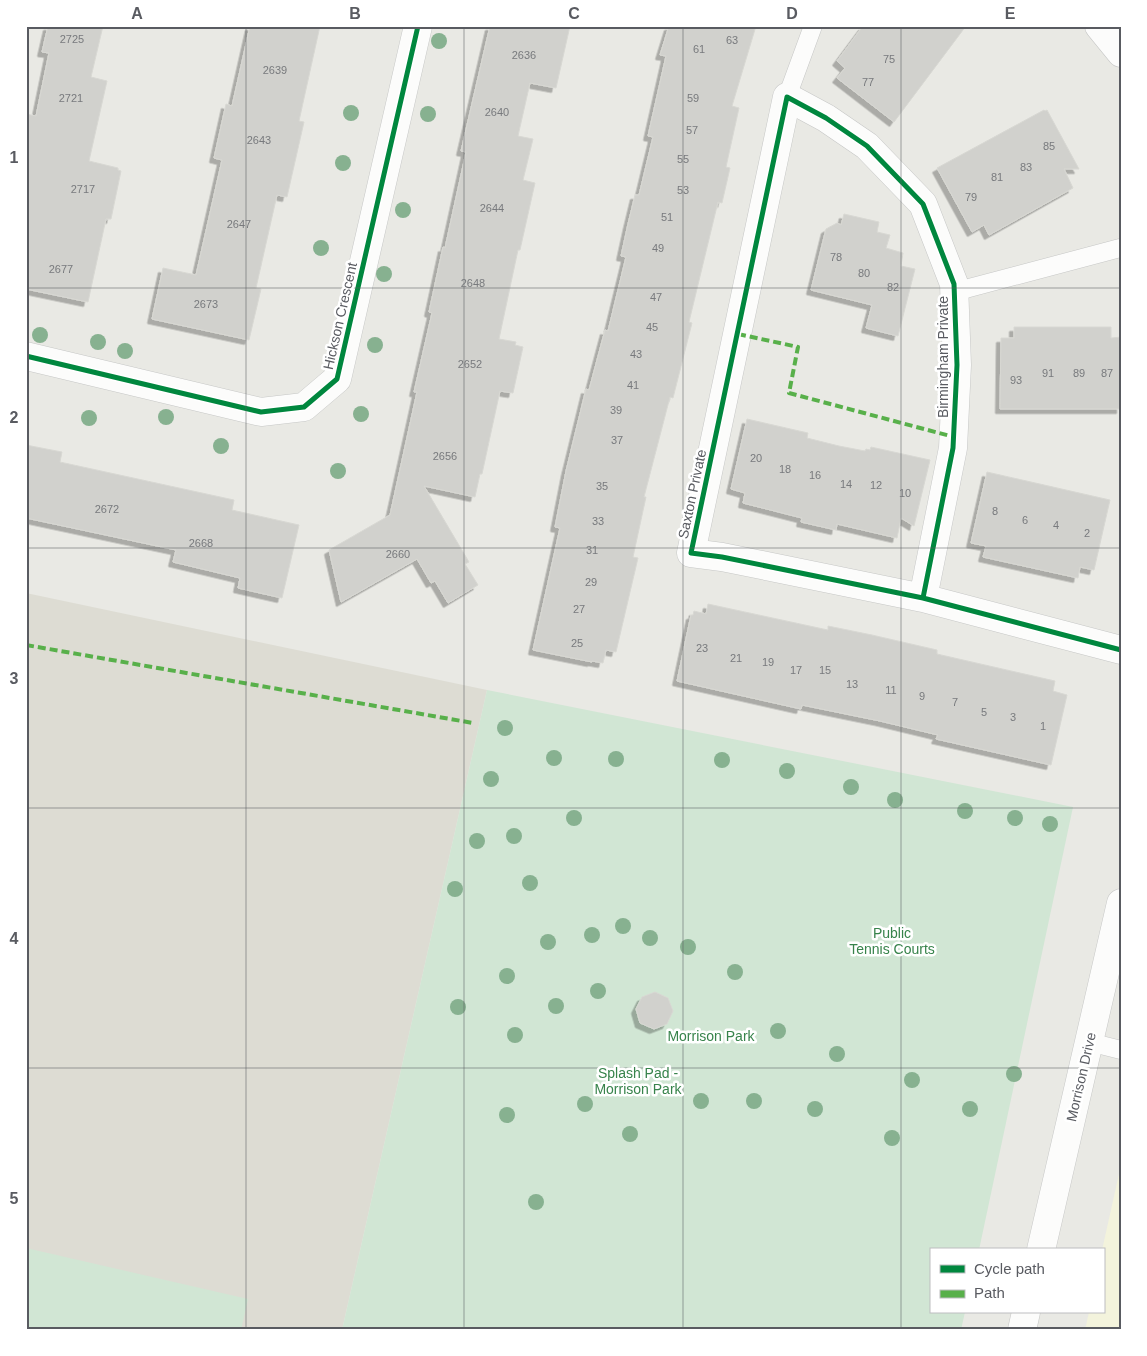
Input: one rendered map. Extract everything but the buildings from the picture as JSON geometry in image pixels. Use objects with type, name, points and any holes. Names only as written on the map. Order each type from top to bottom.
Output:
[{"type":"street","name":"Hickson Crescent","points":[[26,356],[261,412],[304,408],[337,379],[418,26]]},
{"type":"street","points":[[1098,26],[1121,53]]},
{"type":"street","name":"Birmingham Private","points":[[787,97],[826,118],[866,146],[923,204],[954,284],[957,365],[953,448],[923,598]]},
{"type":"street","name":"Saxton Private","points":[[787,97],[691,553],[722,557],[923,598],[1121,650]]},
{"type":"street","name":"Morrison Drive","points":[[1041,1248],[1089,1042],[1114,963],[1121,903]]},
{"type":"street","points":[[1022,1330],[1026,1314]]},
{"type":"lane","points":[[787,97],[813,26]]},
{"type":"lane","points":[[954,292],[1120,248]]},
{"type":"lane","points":[[1089,1042],[1121,1050]]},
{"type":"shaded area","points":[[26,593],[487,690],[342,1330],[26,1330]]},
{"type":"shaded area","points":[[1121,1165],[1121,1330],[1085,1330],[1089,1314],[1104,1314],[1104,1248],[1102,1248]]},
{"type":"green space","name":"Morrison Park","points":[[487,690],[1073,807],[979,1248],[930,1248],[930,1314],[965,1314],[961,1330],[342,1330]]},
{"type":"green space","points":[[26,1248],[248,1299],[241,1330],[26,1330]]},
{"type":"marked path","points":[[738,334],[798,347],[789,393],[954,437]]},
{"type":"marked path","points":[[26,645],[473,723]]},
{"type":"cycle path","points":[[26,356],[261,412],[304,407],[337,379],[418,26]]},
{"type":"cycle path","points":[[923,598],[953,448],[957,365],[954,284],[923,204],[867,146],[826,118],[787,97],[691,553],[722,557],[923,598],[1121,650]]},
{"type":"park label","name":"Public Tennis Courts","points":[[892,942]]},
{"type":"park label","name":"Splash Pad - Morrison Park","points":[[638,1082]]}]
